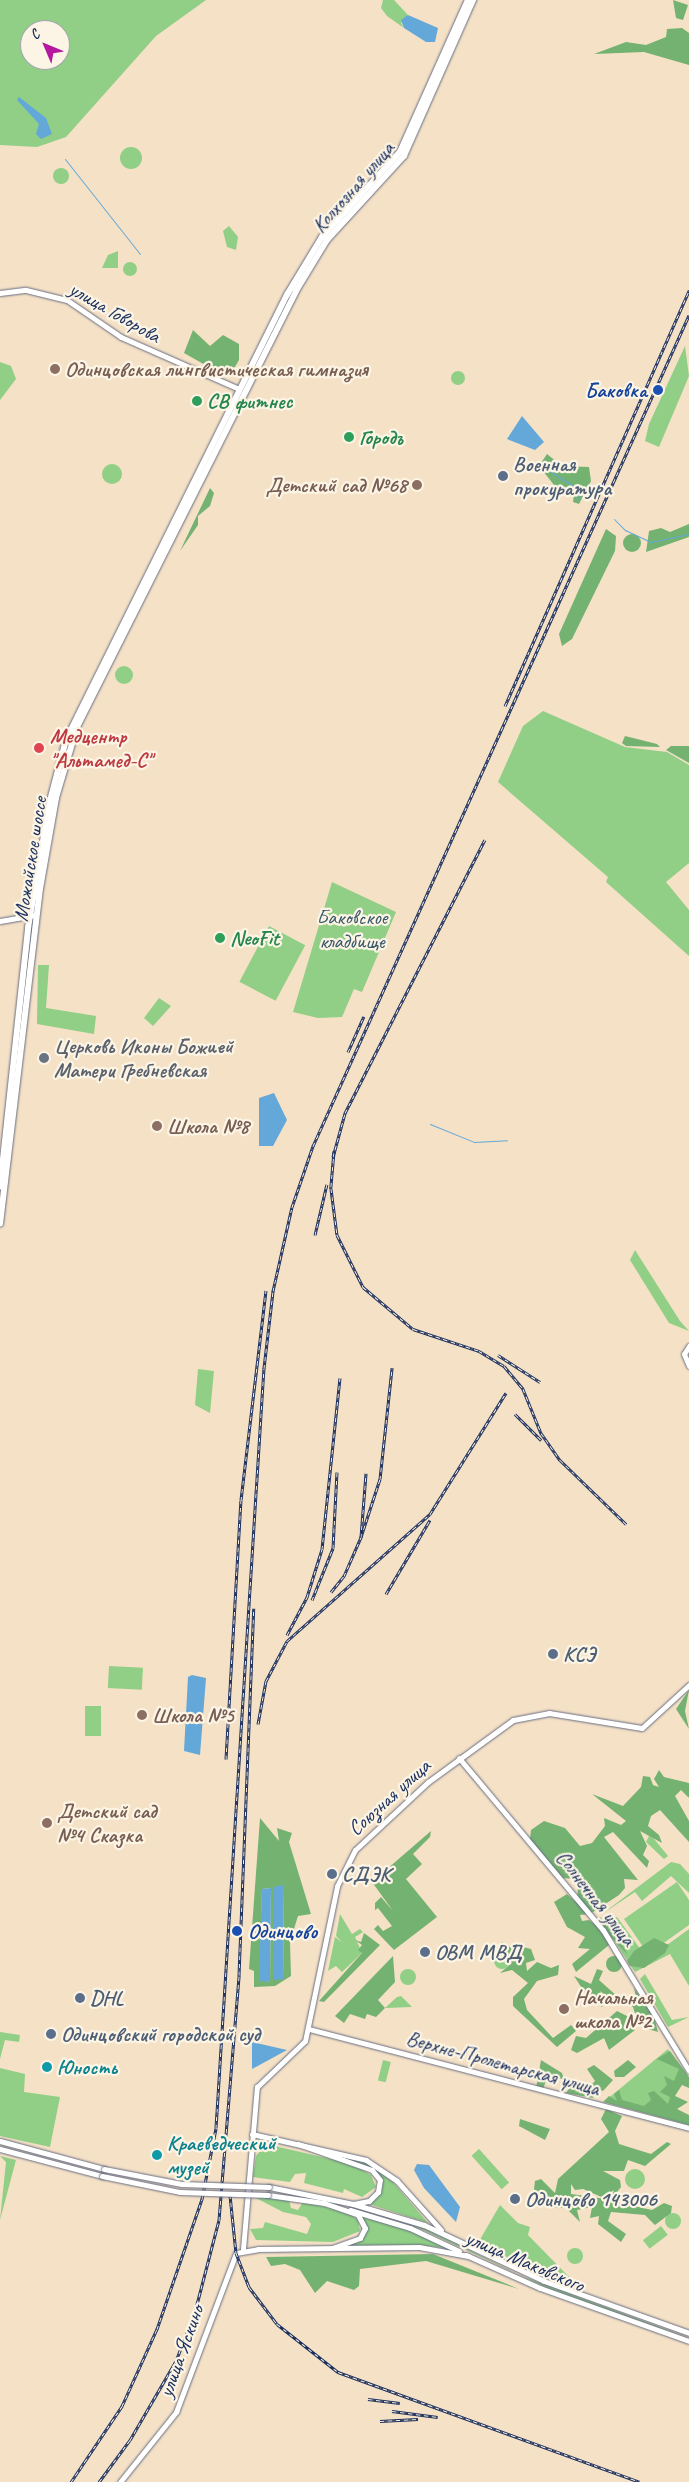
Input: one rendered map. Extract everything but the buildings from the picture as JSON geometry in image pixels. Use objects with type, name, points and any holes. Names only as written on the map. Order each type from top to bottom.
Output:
[{"type":"main road","name":"Колхозная улица","points":[[242,390],[312,253],[400,152],[468,0]]},
{"type":"main road","name":"Колхозная улица","points":[[242,390],[316,256],[404,156],[473,0]]},
{"type":"main road","name":"Можайское шоссе","points":[[0,1224],[34,915],[33,898],[54,784],[74,719],[242,390]]},
{"type":"main road","name":"Можайское шоссе","points":[[0,1187],[34,915],[50,825],[76,727],[242,390]]},
{"type":"street","name":"улица Говорова","points":[[0,293],[26,290],[67,300],[138,346],[242,390]]},
{"type":"street","points":[[15,918],[33,898]]},
{"type":"street","points":[[0,921],[34,915]]},
{"type":"street","points":[[688,1362],[689,1346]]},
{"type":"street","name":"Союзная улица","points":[[243,2249],[257,2088],[266,2074],[296,2054],[309,2028],[335,1894],[346,1864],[356,1848],[459,1758],[513,1720],[530,1715],[645,1727],[689,1685]]},
{"type":"street","name":"Солнечная улица","points":[[459,1758],[603,1930],[689,2071]]},
{"type":"street","name":"Верхне-Пролетарская улица","points":[[309,2028],[689,2128]]},
{"type":"street","points":[[252,2134],[346,2152],[378,2166],[448,2235]]},
{"type":"street","name":"улица Маковского","points":[[0,2141],[104,2169],[182,2184],[268,2187],[353,2204],[448,2235],[544,2281],[689,2333]]},
{"type":"street","points":[[294,2142],[376,2173],[381,2184],[376,2195],[369,2201],[353,2204]]},
{"type":"street","name":"улица Маковского","points":[[0,2150],[102,2176],[180,2192],[268,2195],[350,2210],[410,2228],[540,2288],[689,2341]]},
{"type":"street","points":[[327,2249],[356,2241],[363,2233],[362,2220],[350,2210]]},
{"type":"street","points":[[243,2249],[429,2247],[468,2256]]},
{"type":"street","name":"улица Яскино","points":[[120,2482],[176,2412],[228,2266],[243,2249]]},
{"type":"green space","points":[[0,0],[206,0],[156,36],[66,137],[37,147],[0,145]]},
{"type":"green space","points":[[383,0],[394,0],[408,15],[401,23],[404,28],[387,16],[381,8]]},
{"type":"green space","points":[[673,0],[688,5],[683,20],[676,18]]},
{"type":"green space","points":[[682,28],[689,33],[689,65],[644,52],[594,54],[626,42],[646,45],[666,37],[667,29]]},
{"type":"green space","points":[[131,147],[139,150],[142,158],[139,166],[131,169],[123,166],[120,158],[123,150]]},
{"type":"green space","points":[[58,168],[64,168],[69,173],[67,182],[58,184],[53,179],[53,173]]},
{"type":"green space","points":[[229,226],[238,237],[236,250],[227,247],[223,231]]},
{"type":"green space","points":[[118,251],[118,268],[102,268],[108,255]]},
{"type":"green space","points":[[127,262],[133,262],[137,269],[133,276],[127,276],[123,272],[123,266]]},
{"type":"green space","points":[[193,330],[210,346],[223,335],[239,344],[239,360],[232,372],[221,374],[184,353]]},
{"type":"green space","points":[[685,346],[689,376],[659,447],[645,441],[649,424]]},
{"type":"green space","points":[[0,362],[11,366],[16,379],[0,400]]},
{"type":"green space","points":[[455,371],[461,371],[465,378],[461,385],[455,385],[451,381],[451,375]]},
{"type":"green space","points":[[547,454],[562,466],[589,467],[591,481],[579,504],[573,502],[574,494],[554,485],[539,466]]},
{"type":"green space","points":[[112,464],[119,467],[122,474],[119,481],[112,484],[105,481],[102,474],[105,467]]},
{"type":"green space","points":[[210,488],[214,493],[210,506],[198,516],[198,525],[180,551]]},
{"type":"green space","points":[[689,524],[689,537],[646,552],[649,531],[661,528],[670,532]]},
{"type":"green space","points":[[606,529],[616,536],[615,551],[572,639],[562,646],[559,634]]},
{"type":"green space","points":[[632,534],[638,537],[641,543],[638,549],[632,552],[626,549],[623,543],[626,537]]},
{"type":"green space","points":[[124,666],[130,669],[133,675],[130,681],[124,684],[118,681],[115,675],[118,669]]},
{"type":"green space","points":[[543,711],[625,747],[667,752],[689,765],[689,863],[666,882],[689,910],[689,956],[606,882],[608,877],[498,782],[523,726]]},
{"type":"green space","points":[[625,736],[657,744],[660,747],[626,746],[622,743]]},
{"type":"green space","points":[[671,746],[689,746],[689,763],[666,750]]},
{"type":"green space","name":"Баковское кладбище","points":[[332,882],[396,912],[362,992],[354,989],[342,1017],[318,1018],[293,1012]]},
{"type":"green space","points":[[269,926],[305,945],[276,1001],[239,982]]},
{"type":"green space","points":[[38,965],[49,965],[46,1008],[96,1016],[94,1034],[37,1024]]},
{"type":"green space","points":[[159,998],[171,1006],[153,1026],[144,1018]]},
{"type":"green space","points":[[635,1250],[680,1321],[689,1331],[669,1323],[630,1260]]},
{"type":"green space","points":[[198,1369],[214,1371],[210,1413],[195,1405]]},
{"type":"green space","points":[[109,1666],[143,1668],[142,1690],[108,1688]]},
{"type":"green space","points":[[689,1690],[685,1711],[689,1729],[676,1709]]},
{"type":"green space","points":[[85,1706],[101,1706],[101,1736],[85,1736]]},
{"type":"green space","points":[[659,1770],[664,1777],[689,1783],[689,1798],[681,1790],[675,1796],[689,1821],[689,1842],[660,1810],[651,1816],[648,1826],[659,1835],[662,1843],[640,1831],[647,1846],[643,1855],[649,1861],[647,1868],[613,1832],[604,1837],[638,1880],[624,1879],[625,1888],[619,1895],[590,1914],[580,1915],[582,1921],[589,1920],[606,1933],[609,1945],[576,1972],[572,1964],[590,1949],[578,1948],[585,1937],[567,1927],[554,1902],[567,1894],[577,1903],[578,1885],[574,1879],[563,1878],[543,1856],[530,1839],[531,1830],[544,1821],[565,1828],[580,1846],[592,1843],[605,1826],[604,1818],[621,1825],[626,1821],[592,1794],[623,1806],[641,1787],[643,1776],[650,1777],[653,1785],[659,1787],[654,1779]]},
{"type":"green space","points":[[260,1818],[279,1841],[277,1828],[292,1833],[289,1842],[311,1914],[298,1916],[290,1942],[291,1976],[275,1986],[254,1987],[254,1971],[249,1969]],"holes":[[[283,1886],[284,1978],[284,1979],[275,1887]],[[271,1888],[270,1982],[260,1980],[262,1889]]]},
{"type":"green space","points":[[431,1831],[430,1837],[413,1854],[422,1864],[406,1879],[437,1917],[394,1950],[374,1929],[378,1925],[383,1931],[392,1926],[378,1908],[375,1910],[375,1903],[381,1897],[393,1911],[372,1882]]},
{"type":"green space","points":[[650,1834],[668,1856],[664,1859],[646,1842]]},
{"type":"green space","points":[[671,1862],[680,1864],[689,1874],[689,1893],[671,1876],[642,1901],[635,1892],[602,1914]]},
{"type":"green space","points":[[677,1882],[689,1900],[689,1925],[648,1954],[624,1919]]},
{"type":"green space","points":[[340,1914],[352,1934],[360,1929],[363,1932],[355,1937],[362,1953],[342,1972],[336,1966],[328,1971],[335,1937],[343,1943],[336,1936]]},
{"type":"green space","points":[[600,1917],[615,1932],[628,1955],[598,1924]]},
{"type":"green space","points":[[617,1917],[644,1954],[652,1956],[689,1929],[689,1986],[670,1954],[635,1972],[601,1921]]},
{"type":"green space","points":[[364,1933],[380,1945],[324,2002],[319,2001],[362,1953],[358,1950],[362,1945],[355,1940],[361,1942]]},
{"type":"green space","points":[[654,1938],[669,1945],[665,1953],[644,1968],[630,1966],[627,1961],[634,1951]]},
{"type":"green space","points":[[502,1942],[516,1951],[523,1947],[531,1949],[535,1960],[526,1963],[527,1971],[537,1962],[551,1968],[559,1965],[558,1975],[537,1981],[524,1999],[527,2010],[553,2038],[571,2025],[576,2031],[557,2047],[513,2006],[513,1997],[528,1983],[512,1970],[500,1973],[512,1963],[499,1947]]},
{"type":"green space","points":[[502,1953],[508,1955],[510,1961],[508,1967],[502,1969],[496,1967],[494,1961],[496,1955]]},
{"type":"green space","points":[[393,1956],[395,1982],[378,2000],[385,2008],[376,2017],[367,2014],[365,2019],[350,2014],[344,2023],[335,2016]]},
{"type":"green space","points":[[614,1956],[620,1958],[622,1964],[620,1970],[614,1972],[608,1970],[606,1964],[608,1958]]},
{"type":"green space","points":[[408,1969],[416,1977],[408,1985],[400,1977]]},
{"type":"green space","points":[[597,1969],[603,1971],[599,1980],[618,1997],[611,2000],[600,1991],[605,2003],[602,2007],[587,1996],[574,1976],[591,1984]]},
{"type":"green space","points":[[645,1974],[672,2020],[689,2017],[668,2027],[640,1979]]},
{"type":"green space","points":[[634,1988],[654,2017],[658,2032],[645,2028],[644,2013],[637,2020],[633,2007],[622,2000],[637,2001]]},
{"type":"green space","points":[[401,1996],[412,2007],[385,2008],[397,1997]]},
{"type":"green space","points":[[617,2011],[629,2017],[635,2030],[609,2050],[604,2038],[577,2053],[571,2050],[576,2036],[586,2038]]},
{"type":"green space","points":[[0,2032],[20,2035],[19,2042],[5,2040],[0,2059]]},
{"type":"green space","points":[[668,2049],[683,2073],[675,2089],[674,2117],[605,2101]]},
{"type":"green space","points":[[670,2051],[689,2077],[689,2088],[682,2085],[675,2096],[688,2102],[677,2109],[689,2115],[689,2125],[603,2102],[609,2096],[617,2101],[614,2094],[619,2090],[622,2100],[644,2106],[651,2100],[648,2093],[654,2091],[668,2104],[670,2097],[660,2092],[667,2085],[664,2076],[674,2081],[679,2069],[657,2059]]},
{"type":"green space","points":[[383,2060],[391,2062],[386,2082],[378,2080]]},
{"type":"green space","points":[[541,2060],[562,2073],[564,2080],[548,2073],[543,2090],[536,2088]]},
{"type":"green space","points":[[628,2060],[636,2067],[624,2077],[615,2077],[614,2071]]},
{"type":"green space","points":[[594,2065],[613,2080],[603,2091],[590,2086],[595,2081],[587,2069]]},
{"type":"green space","points":[[0,2068],[25,2074],[24,2092],[60,2097],[50,2147],[0,2136]]},
{"type":"green space","points":[[575,2080],[594,2090],[593,2098],[566,2093]]},
{"type":"green space","points":[[606,2109],[622,2116],[615,2131],[619,2144],[651,2154],[667,2142],[671,2144],[645,2166],[628,2160],[624,2171],[603,2171],[620,2180],[621,2187],[614,2196],[620,2203],[652,2210],[664,2203],[672,2206],[671,2213],[655,2225],[645,2215],[611,2212],[608,2221],[626,2234],[621,2242],[598,2224],[599,2216],[590,2218],[592,2207],[577,2210],[580,2222],[566,2208],[548,2207],[534,2189],[535,2181],[541,2179],[555,2193],[558,2179],[609,2132],[601,2119]],"holes":[[[571,2184],[575,2190],[583,2189],[606,2199],[571,2194]]]},
{"type":"green space","points":[[520,2119],[550,2129],[545,2140],[519,2126]]},
{"type":"green space","points":[[266,2144],[352,2164],[371,2175],[376,2187],[362,2197],[344,2189],[343,2193],[304,2183],[306,2173],[295,2174],[290,2182],[253,2177],[256,2156]]},
{"type":"green space","points":[[479,2149],[509,2182],[502,2189],[472,2156]]},
{"type":"green space","points":[[0,2156],[16,2160],[0,2220],[6,2162]]},
{"type":"green space","points":[[342,2156],[364,2161],[391,2180],[428,2223],[369,2204],[382,2188],[379,2174]]},
{"type":"green space","points":[[635,2169],[642,2172],[645,2179],[642,2186],[635,2189],[628,2186],[625,2179],[628,2172]]},
{"type":"green space","points":[[254,2197],[289,2200],[291,2208],[298,2210],[303,2202],[347,2212],[358,2220],[360,2231],[333,2242],[256,2240],[250,2229],[263,2228],[265,2222],[307,2234],[311,2224],[306,2217],[283,2212]]},
{"type":"green space","points":[[500,2205],[518,2223],[530,2227],[528,2235],[574,2282],[525,2267],[478,2243]]},
{"type":"green space","points":[[361,2208],[420,2226],[522,2276],[689,2338],[558,2293],[419,2228]]},
{"type":"green space","points":[[673,2213],[681,2221],[673,2229],[665,2221]]},
{"type":"green space","points":[[363,2216],[391,2223],[453,2249],[419,2245],[349,2246],[365,2235]]},
{"type":"green space","points":[[661,2226],[668,2235],[650,2249],[643,2240]]},
{"type":"green space","points":[[572,2248],[578,2248],[583,2253],[581,2262],[572,2264],[567,2259],[567,2253]]},
{"type":"green space","points":[[433,2254],[519,2289],[426,2261],[360,2269],[359,2286],[354,2290],[327,2281],[315,2293],[300,2270],[285,2264],[271,2266],[266,2257]]},
{"type":"water","points":[[408,15],[438,28],[435,42],[426,42],[404,28],[401,20]]},
{"type":"water","points":[[19,97],[46,118],[52,134],[41,139],[36,134],[39,124],[17,100]]},
{"type":"water","points":[[522,416],[544,442],[535,450],[507,439]]},
{"type":"water","points":[[274,1093],[287,1120],[273,1146],[259,1146],[259,1098]]},
{"type":"water","points":[[192,1675],[206,1678],[200,1755],[184,1751],[188,1677]]},
{"type":"water","points":[[283,1885],[284,1979],[273,1980],[274,1887]]},
{"type":"water","points":[[271,1888],[270,1982],[260,1981],[260,1946],[262,1889]]},
{"type":"water","points":[[252,2042],[287,2050],[252,2069]]},
{"type":"water","points":[[417,2164],[429,2165],[460,2207],[456,2222],[424,2188],[414,2170]]},
{"type":"waterway","points":[[65,159],[140,254]]},
{"type":"waterway","points":[[537,463],[578,489],[577,502]]},
{"type":"waterway","points":[[614,519],[625,530],[651,542],[689,534]]},
{"type":"waterway","points":[[430,1124],[474,1142],[507,1140]]},
{"type":"railway","points":[[505,706],[689,290]]},
{"type":"railway","points":[[71,2482],[122,2406],[157,2329],[202,2199],[216,2128],[264,1368],[273,1291],[292,1207],[313,1146],[689,315]]},
{"type":"railway","points":[[333,1157],[345,1113],[485,840]]},
{"type":"railway","points":[[348,1052],[364,1016]]},
{"type":"railway","points":[[334,1151],[331,1189],[337,1235],[363,1287],[413,1329],[479,1351],[504,1366],[523,1389],[541,1433],[560,1460],[626,1524]]},
{"type":"railway","points":[[315,1235],[327,1184]]},
{"type":"railway","points":[[226,1759],[241,1500],[266,1290]]},
{"type":"railway","points":[[498,1355],[540,1382]]},
{"type":"railway","points":[[361,1537],[380,1479],[392,1368]]},
{"type":"railway","points":[[287,1635],[307,1597],[322,1549],[340,1378]]},
{"type":"railway","points":[[258,1724],[266,1681],[287,1641],[430,1514],[506,1393]]},
{"type":"railway","points":[[515,1414],[541,1440]]},
{"type":"railway","points":[[312,1600],[333,1548],[337,1472]]},
{"type":"railway","points":[[331,1592],[344,1576],[361,1537],[366,1473]]},
{"type":"railway","points":[[386,1594],[430,1520]]},
{"type":"railway","points":[[99,2482],[130,2440],[176,2361],[195,2312],[219,2220],[239,1975],[254,1608]]},
{"type":"railway","points":[[230,2195],[236,2253],[249,2287],[277,2324],[338,2372],[640,2482]]},
{"type":"railway","points":[[368,2399],[400,2403]]},
{"type":"railway","points":[[392,2411],[438,2417]]},
{"type":"railway","points":[[380,2421],[418,2419]]},
{"type":"place","name":"Одинцовская лингвистическая гимназия","points":[[55,369]]},
{"type":"place","name":"Баковка","points":[[658,390]]},
{"type":"place","name":"СВ фитнес","points":[[197,401]]},
{"type":"place","name":"Городъ","points":[[349,437]]},
{"type":"place","name":"Военная прокуратура","points":[[503,476]]},
{"type":"place","name":"Детский сад №68","points":[[417,485]]},
{"type":"place","name":"Медцентр \"Альтамед-С\"","points":[[39,748]]},
{"type":"place","name":"NeoFit","points":[[220,938]]},
{"type":"place","name":"Церковь Иконы Божией Матери Гребневская","points":[[44,1058]]},
{"type":"place","name":"Школа №8","points":[[157,1126]]},
{"type":"place","name":"КСЭ","points":[[553,1654]]},
{"type":"place","name":"Школа №5","points":[[142,1715]]},
{"type":"place","name":"Детский сад №4 Сказка","points":[[47,1823]]},
{"type":"place","name":"СДЭК","points":[[332,1874]]},
{"type":"place","name":"Одинцово","points":[[237,1931]]},
{"type":"place","name":"ОВМ МВД","points":[[425,1952]]},
{"type":"place","name":"DHL","points":[[80,1998]]},
{"type":"place","name":"Начальная школа №2","points":[[564,2009]]},
{"type":"place","name":"Одинцовский городской суд","points":[[51,2034]]},
{"type":"place","name":"Юность","points":[[47,2067]]},
{"type":"place","name":"Краеведческий музей","points":[[157,2155]]},
{"type":"place","name":"Одинцово 143006","points":[[515,2199]]}]
